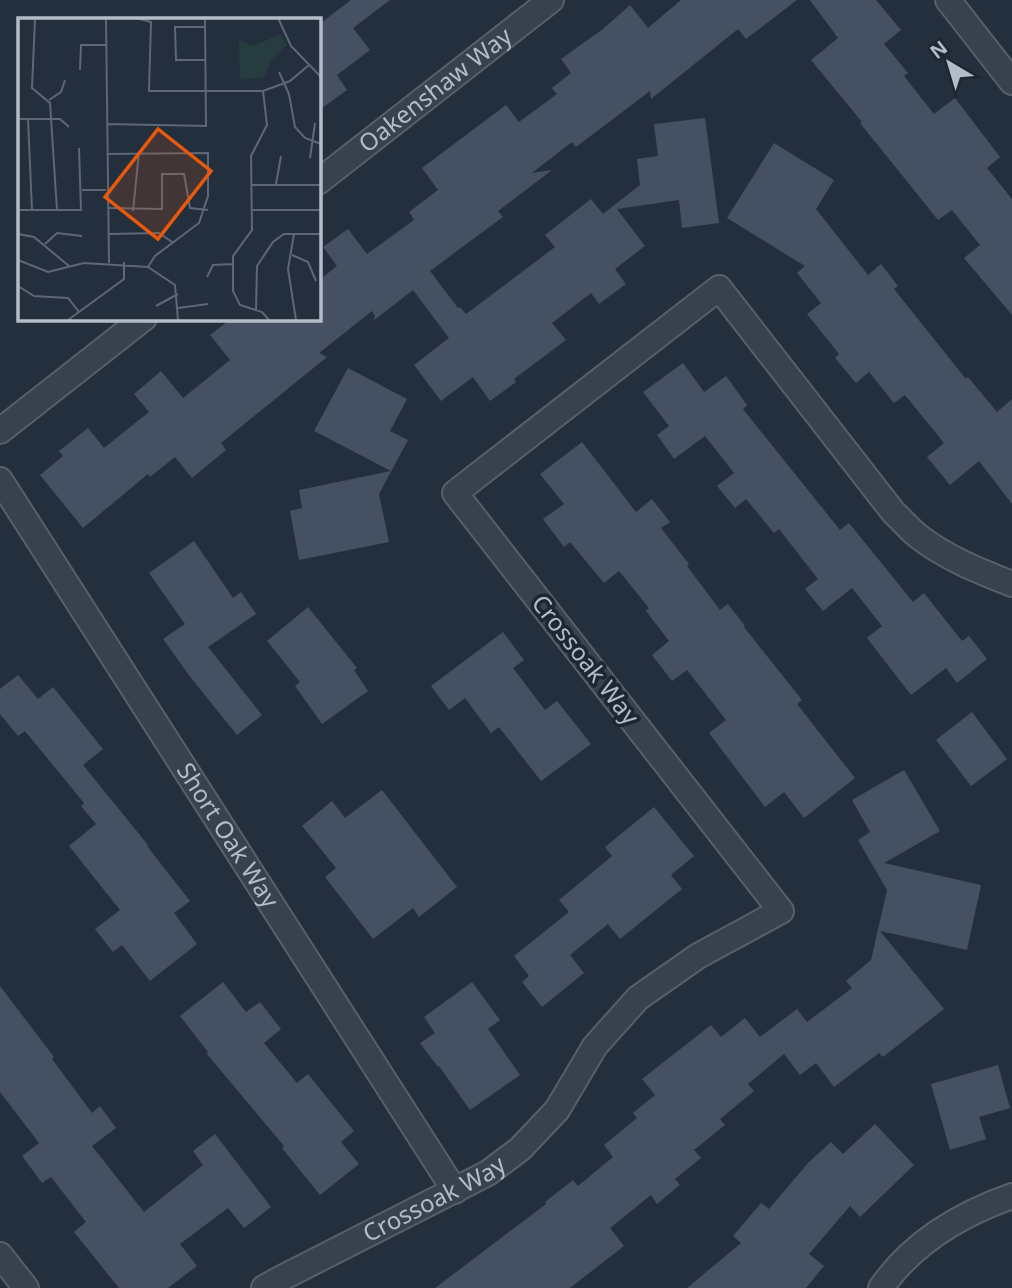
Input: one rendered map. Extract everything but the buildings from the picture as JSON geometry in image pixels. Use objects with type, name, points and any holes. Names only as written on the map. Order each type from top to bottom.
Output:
[{"type":"street","name":"Oakenshaw Way","points":[[320,180],[551,0]]},
{"type":"street","points":[[948,0],[1012,82]]},
{"type":"street","name":"Crossoak Way","points":[[264,1288],[488,1173],[520,1149],[556,1110],[595,1046],[638,998],[698,956],[781,911],[455,493],[719,288],[894,513],[916,535],[945,554],[1012,584]]},
{"type":"street","points":[[0,431],[141,320]]},
{"type":"street","name":"Short Oak Way","points":[[0,480],[454,1191]]},
{"type":"street","points":[[881,1288],[892,1272],[933,1236],[960,1219],[1012,1196]]},
{"type":"street","points":[[0,1255],[26,1288]]}]
